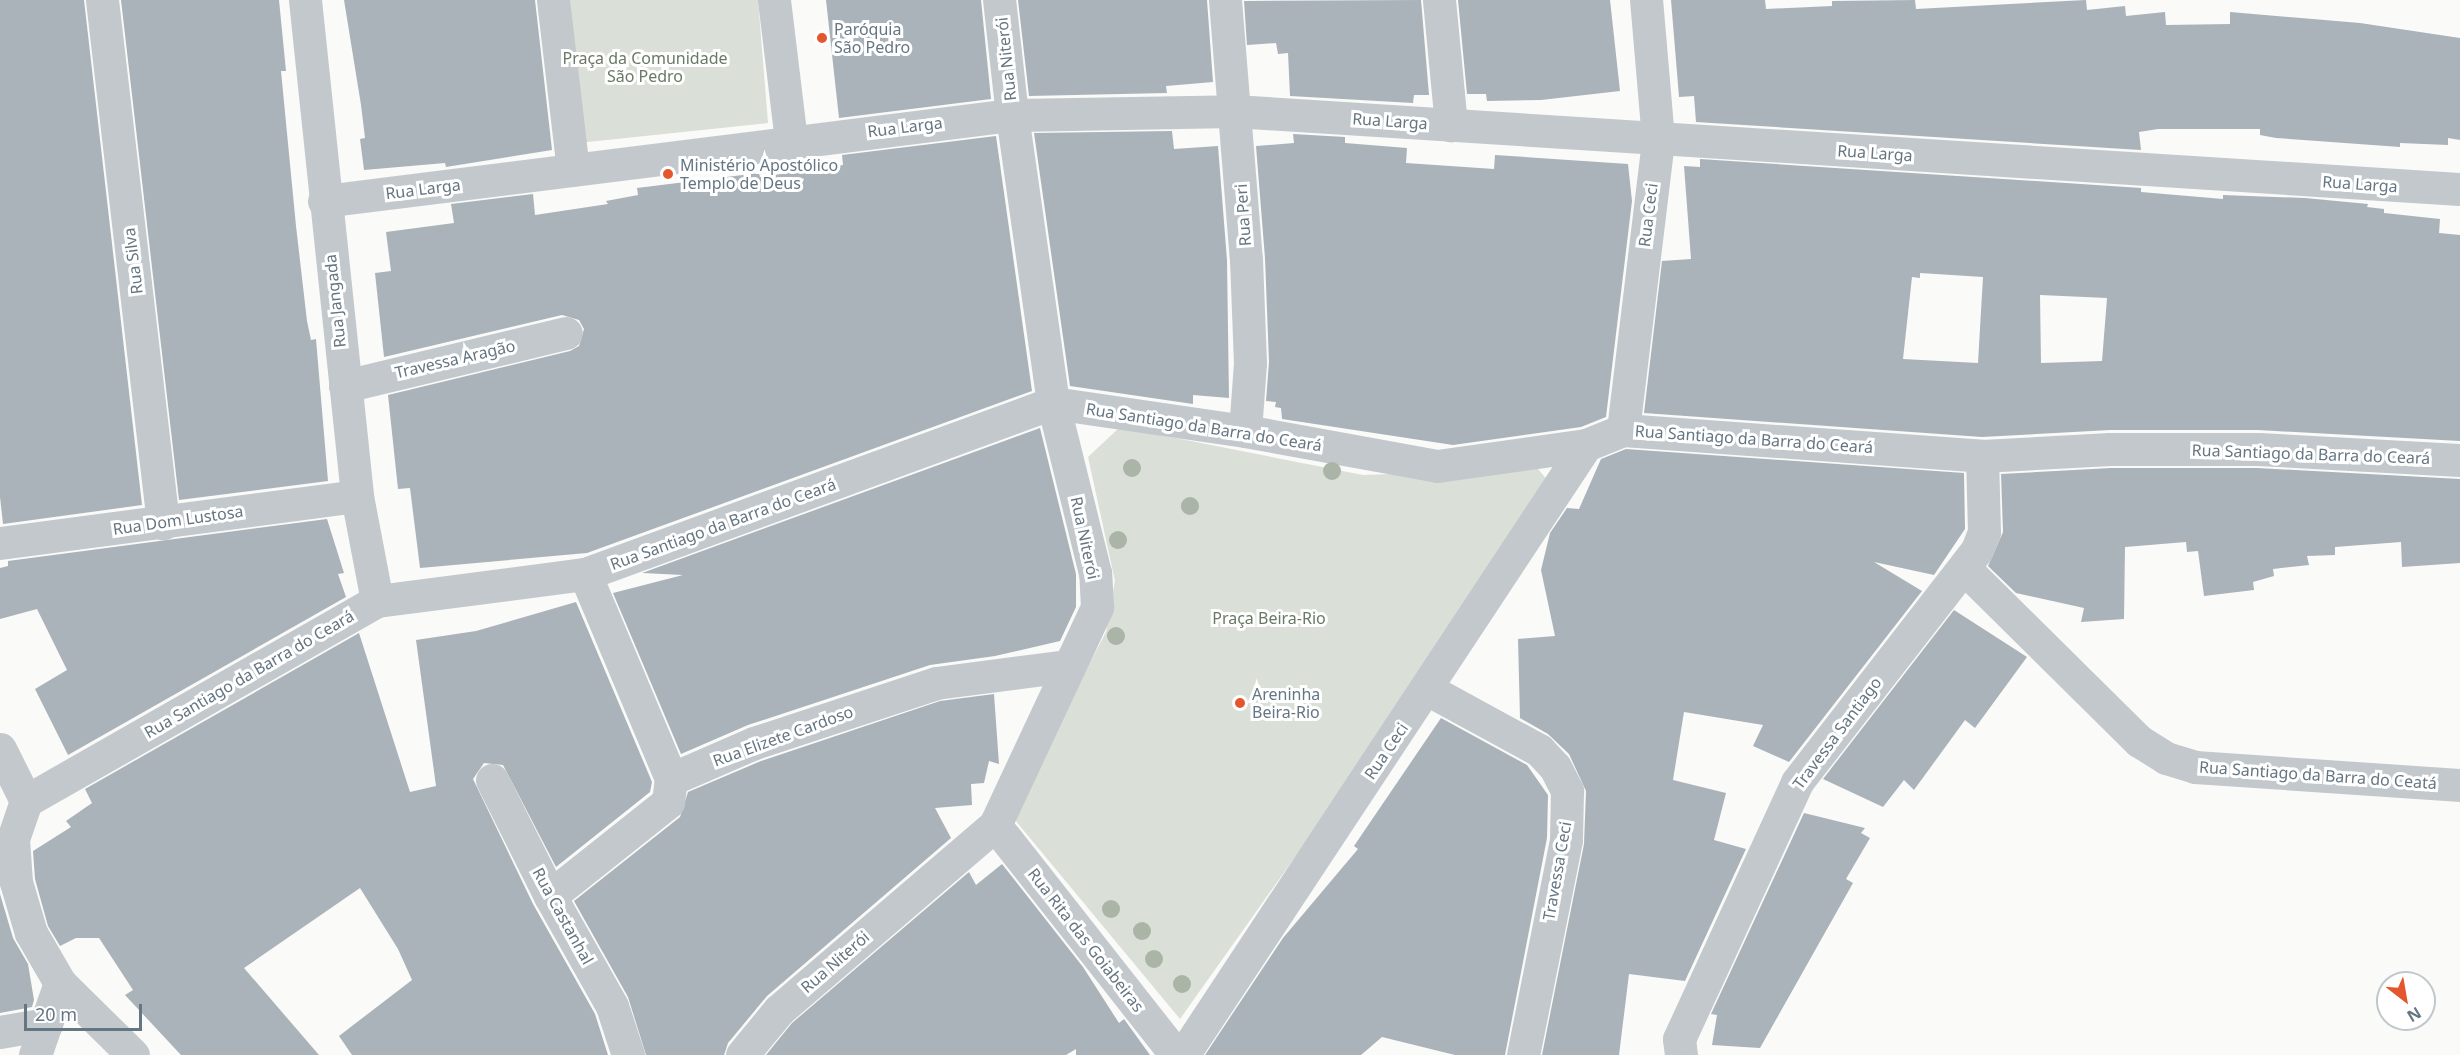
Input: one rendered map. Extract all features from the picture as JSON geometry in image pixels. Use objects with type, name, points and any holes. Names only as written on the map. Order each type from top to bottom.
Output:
[{"type":"street","name":"Rua Silva","points":[[102,0],[164,523]]},
{"type":"street","name":"Rua Jangada","points":[[305,0],[324,201],[357,496],[377,601]]},
{"type":"street","points":[[553,0],[573,170]]},
{"type":"street","points":[[774,0],[791,140]]},
{"type":"street","name":"Rua Niterói","points":[[742,1055],[779,1010],[995,825],[1067,666],[1097,607],[1095,573],[1053,403],[1012,115],[999,0]]},
{"type":"street","name":"Rua Peri","points":[[1225,0],[1250,363],[1245,431]]},
{"type":"street","points":[[1439,0],[1451,125]]},
{"type":"street","name":"Rua Ceci","points":[[1623,430],[1658,139],[1646,0]]},
{"type":"street","name":"Rua Larga","points":[[324,201],[791,140],[1012,115],[1234,111],[2460,189]]},
{"type":"street","name":"Travessa Aragão","points":[[345,386],[566,333]]},
{"type":"street","name":"Rua Santiago da Barra do Ceará","points":[[26,801],[377,601],[585,574],[1053,403],[1245,431],[1437,466],[1586,445],[1623,430],[1982,456],[2110,449],[2258,449],[2460,460]]},
{"type":"street","name":"Rua Ceci","points":[[1183,1055],[1427,689],[1586,445]]},
{"type":"street","name":"Travessa Santiago","points":[[1681,1055],[1679,1039],[1797,782],[1965,569],[1984,532],[1982,456]]},
{"type":"street","name":"Rua Dom Lustosa","points":[[0,543],[357,496]]},
{"type":"street","name":"Rua Santiago da Barra do Ceatá","points":[[1965,569],[2139,741],[2166,758],[2195,767],[2460,785]]},
{"type":"street","points":[[550,896],[668,802],[671,778],[585,574]]},
{"type":"street","name":"Rua Elizete Cardoso","points":[[671,778],[754,744],[936,683],[1067,666]]},
{"type":"street","name":"Travessa Ceci","points":[[1427,689],[1539,750],[1555,767],[1567,791],[1566,840],[1523,1055]]},
{"type":"street","points":[[0,749],[26,801],[13,839],[16,882],[30,933],[60,983],[133,1055]]},
{"type":"street","name":"Rua Castanhal","points":[[492,780],[550,896],[612,1006],[628,1055]]},
{"type":"street","name":"Rua Rita das Goiabeiras","points":[[995,825],[1176,1055]]},
{"type":"street","points":[[34,1055],[60,983]]},
{"type":"street","points":[[0,1032],[46,1024]]},
{"type":"green space","name":"Praça da Comunidade São Pedro","points":[[565,0],[758,0],[768,123],[578,143]]},
{"type":"green space","name":"Areninha Beira-Rio","points":[[1120,427],[1363,475],[1538,469],[1549,482],[1368,754],[1180,1019],[1010,814],[1106,632],[1115,581],[1088,457]]},
{"type":"building","points":[[0,0],[84,0],[142,505],[3,524],[0,497]]},
{"type":"building","points":[[121,0],[279,0],[286,71],[281,71],[296,226],[307,321],[311,340],[316,339],[328,481],[179,500]]},
{"type":"building","points":[[344,0],[535,0],[552,150],[446,167],[445,163],[364,170],[360,139],[365,138]]},
{"type":"building","points":[[826,0],[981,0],[991,99],[839,118]]},
{"type":"building","points":[[1018,0],[1207,0],[1213,82],[1166,86],[1167,93],[1029,96]]},
{"type":"building","points":[[1421,0],[1429,95],[1414,95],[1413,103],[1290,96],[1288,53],[1278,54],[1276,43],[1247,45],[1244,1]]},
{"type":"building","points":[[1458,0],[1610,0],[1620,91],[1541,100],[1487,101],[1486,94],[1467,94]]},
{"type":"building","points":[[1671,0],[1765,0],[1766,9],[1832,6],[1832,1],[1915,0],[1916,9],[2086,0],[2087,10],[2125,6],[2126,16],[2165,12],[2166,25],[2230,24],[2230,12],[2360,23],[2460,38],[2460,140],[2448,138],[2448,145],[2400,143],[2400,147],[2276,138],[2260,135],[2260,129],[2158,129],[2139,132],[2141,150],[1696,122],[1694,96],[1679,97]]},
{"type":"building","points":[[1172,131],[1174,149],[1218,146],[1227,260],[1229,398],[1193,395],[1193,404],[1070,386],[1034,133]]},
{"type":"building","points":[[1293,134],[1345,137],[1345,143],[1407,148],[1406,163],[1494,169],[1495,155],[1628,164],[1632,201],[1606,417],[1581,427],[1453,445],[1282,419],[1281,408],[1275,407],[1276,402],[1266,401],[1269,362],[1265,258],[1256,146],[1294,143]]},
{"type":"building","points":[[996,136],[1032,391],[587,553],[420,568],[410,488],[398,489],[388,395],[570,351],[579,346],[584,329],[579,320],[562,315],[384,357],[375,273],[391,271],[386,232],[454,223],[451,204],[533,194],[535,215],[608,204],[606,201],[638,195],[637,188],[759,173],[760,177],[843,165],[842,155]]},
{"type":"building","points":[[1700,159],[2141,188],[2141,192],[2223,199],[2223,195],[2305,198],[2368,204],[2367,207],[2384,209],[2384,213],[2440,219],[2439,233],[2460,235],[2460,441],[2258,430],[2110,430],[1982,437],[1644,413],[1662,261],[1691,259],[1684,166],[1700,167]],"holes":[[[1920,273],[1983,277],[1978,363],[1903,359],[1912,277],[1920,278]],[[2040,295],[2107,298],[2102,361],[2041,363]]]},
{"type":"building","points":[[1040,428],[1076,574],[1076,607],[1060,641],[995,656],[930,665],[748,725],[681,754],[613,593],[683,575],[642,573]]},
{"type":"building","points":[[1626,449],[1964,473],[1965,529],[1934,575],[1874,562],[1922,591],[1789,762],[1753,746],[1763,725],[1684,712],[1673,780],[1726,793],[1714,840],[1746,849],[1685,981],[1629,974],[1619,1055],[1542,1055],[1584,844],[1586,791],[1569,754],[1548,734],[1520,718],[1518,639],[1555,636],[1541,570],[1550,533],[1567,508],[1579,509],[1601,459]]},
{"type":"building","points":[[2111,468],[2257,468],[2460,479],[2460,563],[2402,567],[2401,542],[2335,547],[2335,555],[2307,556],[2309,565],[2273,569],[2274,576],[2253,582],[2254,590],[2204,596],[2198,551],[2187,552],[2186,542],[2125,547],[2124,619],[2081,622],[2084,608],[2016,593],[1988,566],[2003,532],[2001,474]]},
{"type":"building","points":[[327,519],[344,573],[338,574],[346,597],[68,755],[35,689],[67,670],[37,609],[0,619],[0,568],[8,566],[8,561]]},
{"type":"building","points":[[576,602],[652,782],[650,792],[556,867],[503,765],[484,763],[473,779],[533,904],[595,1014],[608,1055],[352,1055],[339,1036],[412,980],[398,949],[360,888],[244,968],[319,1055],[181,1055],[125,995],[133,990],[99,938],[76,938],[60,946],[48,926],[35,879],[33,851],[71,827],[66,821],[92,803],[85,789],[359,633],[410,792],[436,786],[416,640],[476,631]]},
{"type":"building","points":[[1954,610],[2027,657],[1975,728],[1965,720],[1914,790],[1904,780],[1883,807],[1823,779]]},
{"type":"building","points":[[994,694],[999,764],[989,761],[984,783],[971,784],[972,805],[935,808],[951,838],[767,996],[728,1043],[724,1055],[646,1055],[628,997],[574,901],[680,817],[688,792],[761,761],[940,701]]},
{"type":"building","points":[[1441,718],[1527,765],[1548,795],[1547,838],[1505,1055],[1455,1055],[1382,1037],[1361,1055],[1205,1055],[1283,938],[1358,849],[1354,846]]},
{"type":"building","points":[[1804,813],[1865,828],[1861,833],[1870,838],[1846,879],[1853,883],[1760,1048],[1712,1045],[1717,1015],[1711,1014]]},
{"type":"building","points":[[1002,864],[1083,967],[1119,1023],[1124,1019],[1150,1055],[1076,1055],[1076,1049],[1066,1055],[766,1055],[792,1023],[969,872],[976,885]]},
{"type":"building","points":[[0,894],[13,938],[28,964],[34,1000],[32,1007],[0,1013]]},
{"type":"place","name":"Paróquia São Pedro","points":[[822,38]]},
{"type":"place","name":"Ministério Apostólico Templo de Deus","points":[[668,174]]},
{"type":"place","name":"Areninha Beira-Rio","points":[[1240,703]]},
{"type":"park label","name":"Praça Beira-Rio","points":[[1269,618]]}]
